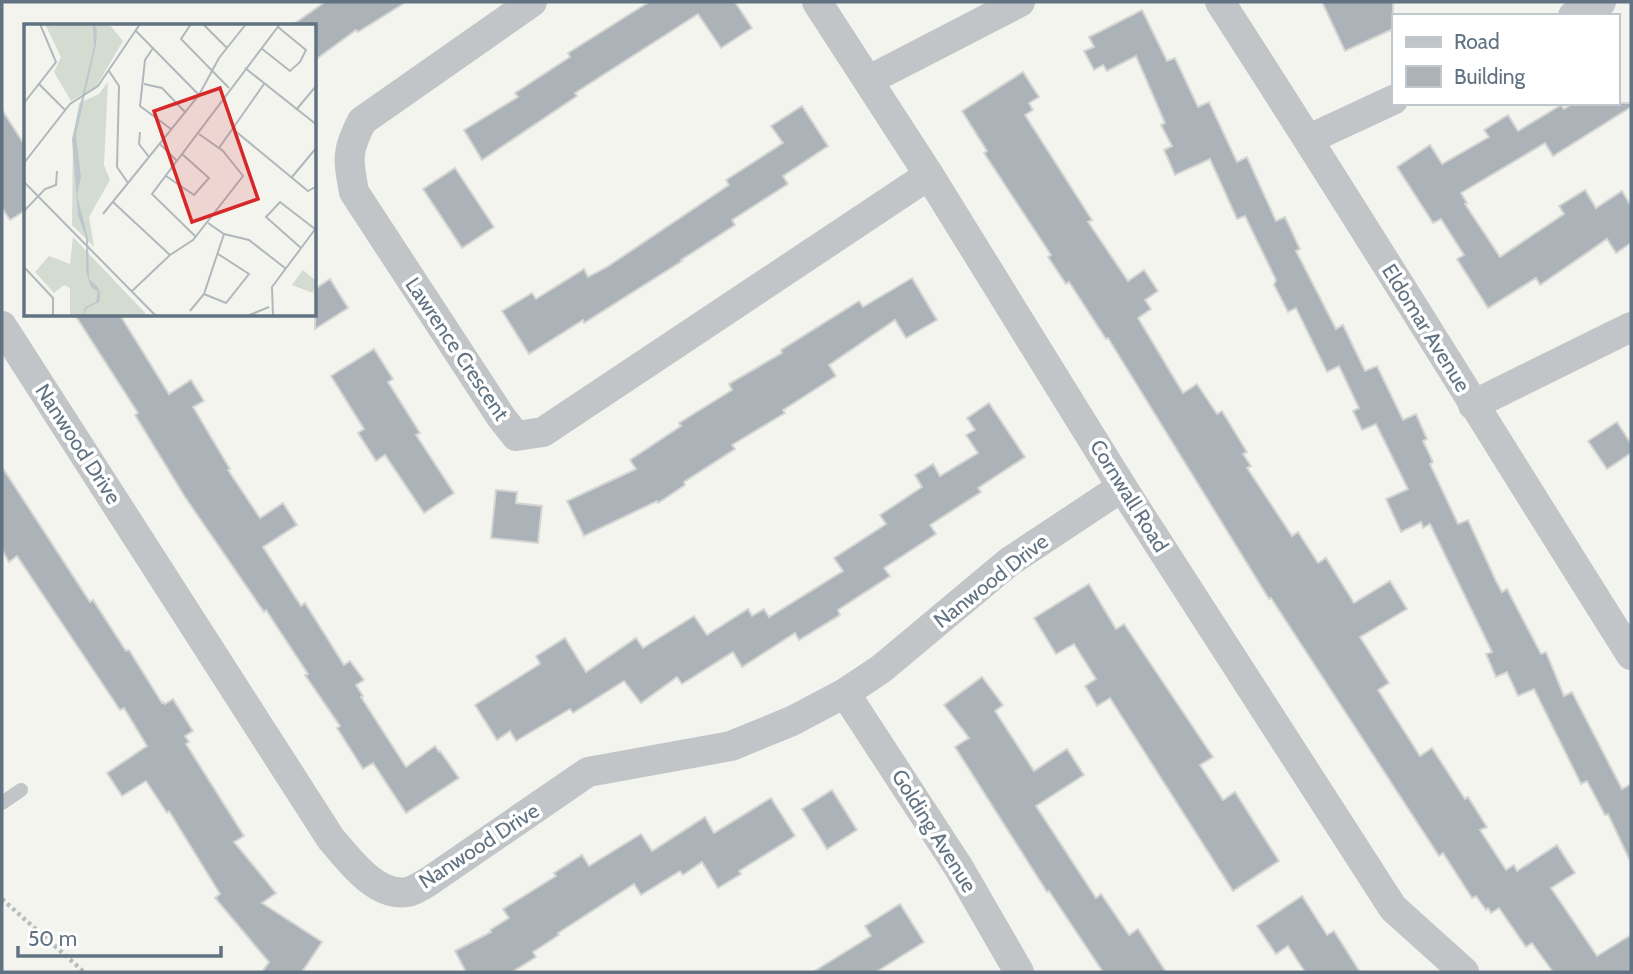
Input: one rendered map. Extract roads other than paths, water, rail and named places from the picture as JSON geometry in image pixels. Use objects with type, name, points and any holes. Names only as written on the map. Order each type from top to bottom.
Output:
[{"type":"street","name":"Lawrence Crescent","points":[[532,2],[362,121],[350,143],[348,159],[354,192],[516,436],[543,432],[929,175]]},
{"type":"street","name":"Cornwall Road","points":[[817,2],[929,175],[1122,487],[1393,908],[1464,972]]},
{"type":"street","points":[[869,80],[1020,2]]},
{"type":"street","name":"Eldomar Avenue","points":[[1220,2],[1309,139],[1631,655]]},
{"type":"street","points":[[1577,14],[1601,2]]},
{"type":"street","points":[[1309,139],[1392,100]]},
{"type":"street","name":"Nanwood Drive","points":[[2,326],[331,839],[365,877],[387,889],[407,892],[428,882],[588,772],[731,746],[792,721],[845,693],[881,669],[1009,562],[1122,487]]},
{"type":"street","points":[[1473,405],[1631,327]]},
{"type":"street","name":"Golding Avenue","points":[[845,693],[959,867],[1010,969]]},
{"type":"lane","points":[[2,803],[21,790]]}]
